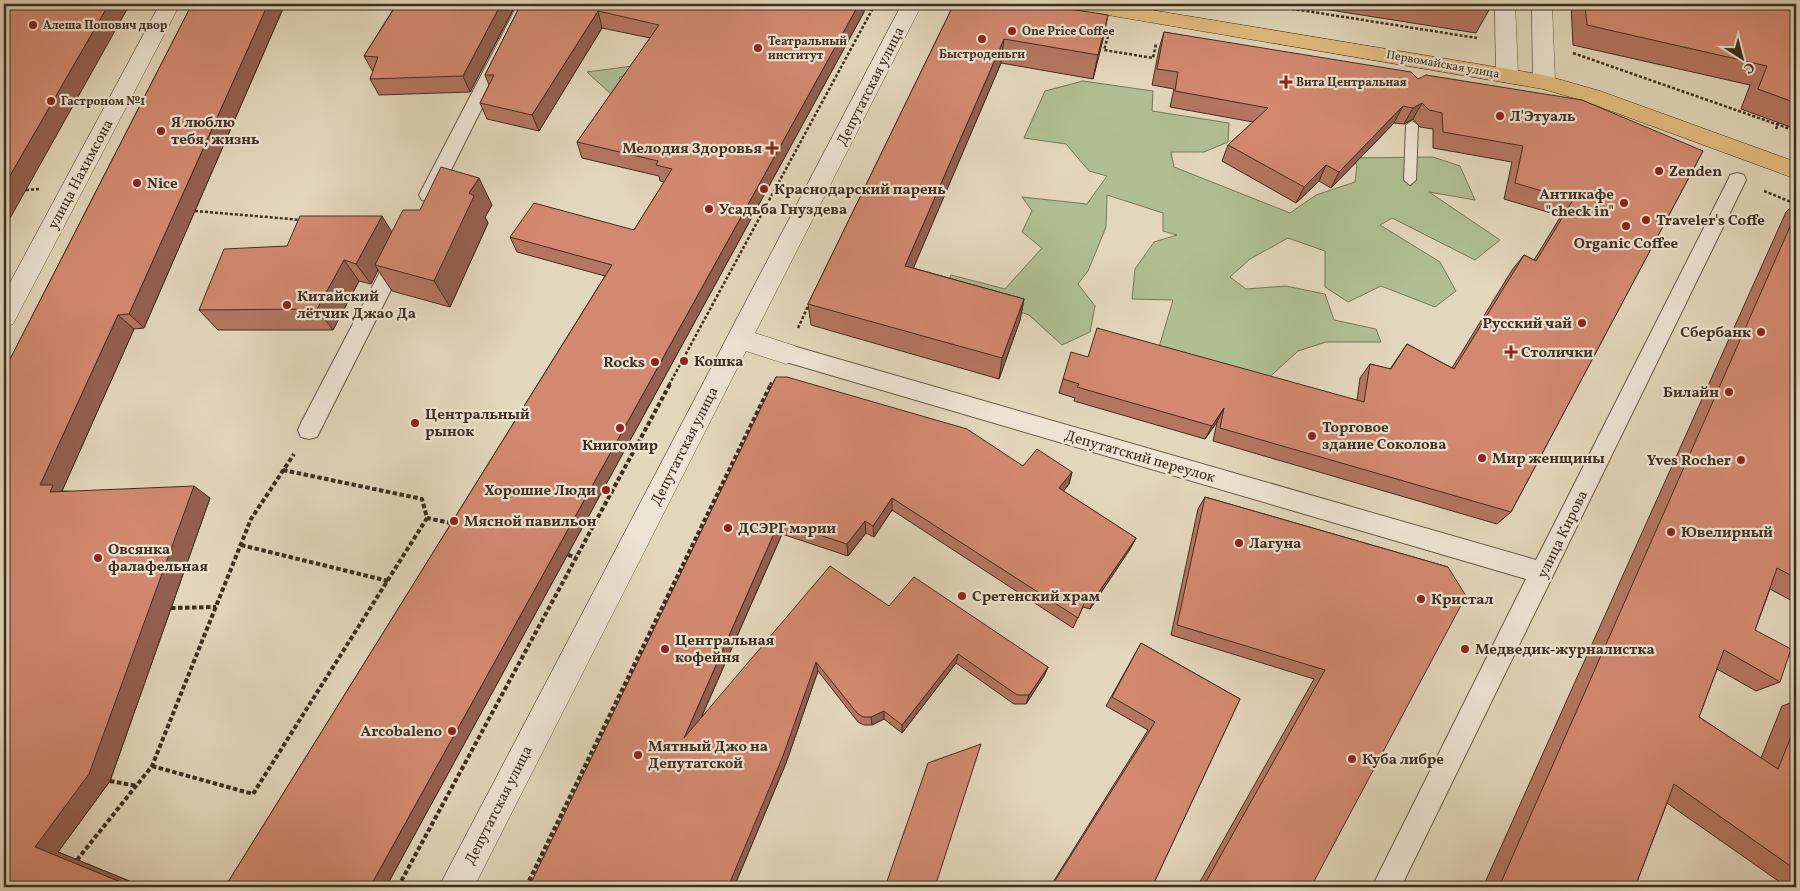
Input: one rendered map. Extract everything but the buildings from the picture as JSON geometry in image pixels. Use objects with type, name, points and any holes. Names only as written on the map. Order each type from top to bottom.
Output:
[{"type":"main road","name":"Первомайская улица","points":[[1078,4],[1409,67],[1507,74],[1544,82],[1592,96],[1796,171]]},
{"type":"street","name":"улица Нахимсона","points":[[4,317],[170,4]]},
{"type":"street","points":[[420,212],[526,4]]},
{"type":"street","name":"Депутатская улица","points":[[456,887],[912,4]]},
{"type":"street","points":[[1505,4],[1507,74]]},
{"type":"street","points":[[1542,4],[1544,82]]},
{"type":"street","name":"улица Кирова","points":[[1386,887],[1737,180]]},
{"type":"street","points":[[309,430],[407,238]]},
{"type":"street","name":"Депутатский переулок","points":[[739,339],[1542,573]]},
{"type":"lane","points":[[1410,180],[1412,126]]},
{"type":"path","points":[[398,887],[872,10],[866,4]]},
{"type":"path","points":[[1262,4],[1483,39]]},
{"type":"path","points":[[1099,34],[1117,38]]},
{"type":"path","points":[[1108,36],[1104,50],[1153,58],[1156,44]]},
{"type":"path","points":[[1150,43],[1165,46]]},
{"type":"path","points":[[1568,50],[1796,132]]},
{"type":"path","points":[[1776,128],[1778,124]]},
{"type":"path","points":[[195,211],[305,221]]},
{"type":"path","points":[[526,887],[811,300]]},
{"type":"path","points":[[78,860],[152,766],[251,519],[309,430]]},
{"type":"path","points":[[152,766],[253,794],[427,518],[422,499],[283,470]]},
{"type":"path","points":[[427,518],[458,525]]},
{"type":"path","points":[[241,545],[388,581]]},
{"type":"path","points":[[568,555],[576,557]]},
{"type":"path","points":[[171,608],[216,606]]},
{"type":"path","points":[[110,780],[137,786]]},
{"type":"green space","points":[[640,65],[619,78],[635,99],[625,107],[587,72]]},
{"type":"green space","points":[[1083,81],[1153,91],[1152,111],[1229,123],[1228,142],[1204,152],[1171,152],[1174,167],[1290,213],[1316,195],[1355,182],[1357,165],[1348,158],[1433,157],[1460,166],[1475,200],[1429,192],[1500,240],[1475,260],[1392,218],[1380,225],[1440,262],[1456,291],[1435,307],[1381,286],[1348,302],[1325,287],[1325,251],[1288,238],[1250,259],[1230,277],[1246,289],[1286,286],[1325,294],[1334,320],[1376,329],[1381,342],[1326,342],[1298,351],[1263,383],[1157,354],[1173,300],[1132,299],[1135,269],[1154,242],[1177,235],[1163,231],[1163,213],[1107,195],[1106,227],[1088,271],[1078,284],[1095,306],[1090,332],[1062,345],[1029,315],[946,287],[951,275],[1005,289],[1042,248],[1022,232],[1032,211],[1022,197],[1087,204],[1107,176],[1089,171],[1066,144],[1024,138],[1045,91]]},
{"type":"place","name":"Алеша Попович двор","points":[[33,25]]},
{"type":"place","name":"One Price Coffee","points":[[1012,31]]},
{"type":"place","name":"Быстроденьги","points":[[982,39]]},
{"type":"place","name":"Театральный институт","points":[[758,48]]},
{"type":"place","name":"Вита Центральная","points":[[1286,82]]},
{"type":"place","name":"Гастроном №1","points":[[51,101]]},
{"type":"place","name":"Л'Этуаль","points":[[1500,116]]},
{"type":"place","name":"Я люблю тебя, жизнь","points":[[161,131]]},
{"type":"place","name":"Мелодия Здоровья","points":[[772,148]]},
{"type":"place","name":"Zenden","points":[[1659,171]]},
{"type":"place","name":"Nice","points":[[137,183]]},
{"type":"place","name":"Краснодарский парень","points":[[764,189]]},
{"type":"place","name":"Антикафе \"check in\"","points":[[1624,203]]},
{"type":"place","name":"Усадьба Гнуздева","points":[[709,209]]},
{"type":"place","name":"Traveler's Coffe","points":[[1646,220]]},
{"type":"place","name":"Organic Coffee","points":[[1626,226]]},
{"type":"place","name":"Китайский лётчик Джао Да","points":[[287,305]]},
{"type":"place","name":"Русский чай","points":[[1582,323]]},
{"type":"place","name":"Сбербанк","points":[[1761,332]]},
{"type":"place","name":"Столички","points":[[1511,352]]},
{"type":"place","name":"Кошка","points":[[684,361]]},
{"type":"place","name":"Rocks","points":[[655,362]]},
{"type":"place","name":"Билайн","points":[[1729,392]]},
{"type":"place","name":"Центральный рынок","points":[[415,423]]},
{"type":"place","name":"Книгомир","points":[[620,428]]},
{"type":"place","name":"Торговое здание Соколова","points":[[1312,436]]},
{"type":"place","name":"Мир женщины","points":[[1482,458]]},
{"type":"place","name":"Yves Rocher","points":[[1741,460]]},
{"type":"place","name":"Хорошие Люди","points":[[606,490]]},
{"type":"place","name":"Мясной павильон","points":[[454,521]]},
{"type":"place","name":"ДСЭРГ мэрии","points":[[728,528]]},
{"type":"place","name":"Ювелирный","points":[[1671,532]]},
{"type":"place","name":"Лагуна","points":[[1239,543]]},
{"type":"place","name":"Овсянка фалафельная","points":[[98,558]]},
{"type":"place","name":"Сретенский храм","points":[[962,596]]},
{"type":"place","name":"Кристал","points":[[1421,599]]},
{"type":"place","name":"Центральная кофейня","points":[[665,649]]},
{"type":"place","name":"Медведик-журналистка","points":[[1465,649]]},
{"type":"place","name":"Arcobaleno","points":[[452,731]]},
{"type":"place","name":"Мятный Джо на Депутатской","points":[[638,755]]},
{"type":"place","name":"Куба либре","points":[[1352,759]]}]
